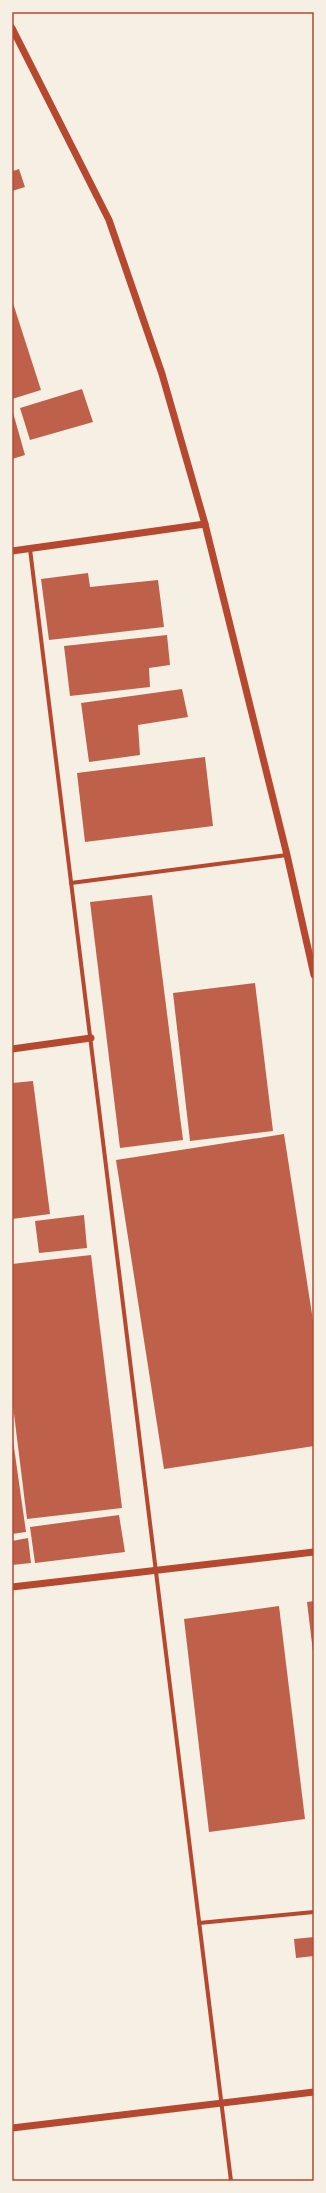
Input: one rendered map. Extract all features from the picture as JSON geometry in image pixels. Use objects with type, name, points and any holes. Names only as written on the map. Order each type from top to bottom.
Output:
[{"type":"street","points":[[12,28],[109,220],[162,374],[206,524],[287,854],[314,975]]},
{"type":"street","points":[[12,551],[206,524]]},
{"type":"street","points":[[30,548],[231,2181]]},
{"type":"street","points":[[71,883],[287,854]]},
{"type":"street","points":[[12,1049],[91,1038]]},
{"type":"street","points":[[12,1587],[156,1569],[314,1552]]},
{"type":"street","points":[[199,1924],[314,1912]]},
{"type":"street","points":[[12,2128],[221,2101],[314,2092]]},
{"type":"building","points":[[12,168],[13,171],[19,169],[25,187],[12,191]]},
{"type":"building","points":[[12,300],[41,390],[12,399]]},
{"type":"building","points":[[82,389],[93,422],[30,440],[20,408]]},
{"type":"building","points":[[12,409],[25,455],[12,459]]},
{"type":"building","points":[[88,573],[90,587],[158,580],[164,627],[49,640],[41,579]]},
{"type":"building","points":[[167,635],[170,665],[149,668],[150,687],[70,696],[64,646]]},
{"type":"building","points":[[182,689],[188,717],[138,725],[140,755],[89,762],[81,703]]},
{"type":"building","points":[[205,757],[213,826],[85,842],[77,773]]},
{"type":"building","points":[[152,895],[183,1140],[120,1148],[90,902]]},
{"type":"building","points":[[255,983],[273,1131],[190,1141],[173,993]]},
{"type":"building","points":[[33,1081],[50,1214],[12,1219],[12,1083]]},
{"type":"building","points":[[284,1134],[314,1327],[314,1446],[164,1469],[116,1160]]},
{"type":"building","points":[[84,1215],[87,1248],[39,1253],[35,1221]]},
{"type":"building","points":[[91,1255],[122,1508],[27,1519],[12,1398],[12,1264]]},
{"type":"building","points":[[12,1433],[26,1532],[12,1534]]},
{"type":"building","points":[[119,1515],[125,1552],[35,1563],[30,1527]]},
{"type":"building","points":[[28,1538],[31,1563],[12,1565],[12,1541]]},
{"type":"building","points":[[314,1601],[314,1652],[313,1652],[307,1602]]},
{"type":"building","points":[[279,1606],[305,1819],[209,1832],[184,1619]]},
{"type":"building","points":[[314,1937],[314,1956],[296,1958],[294,1939]]}]
